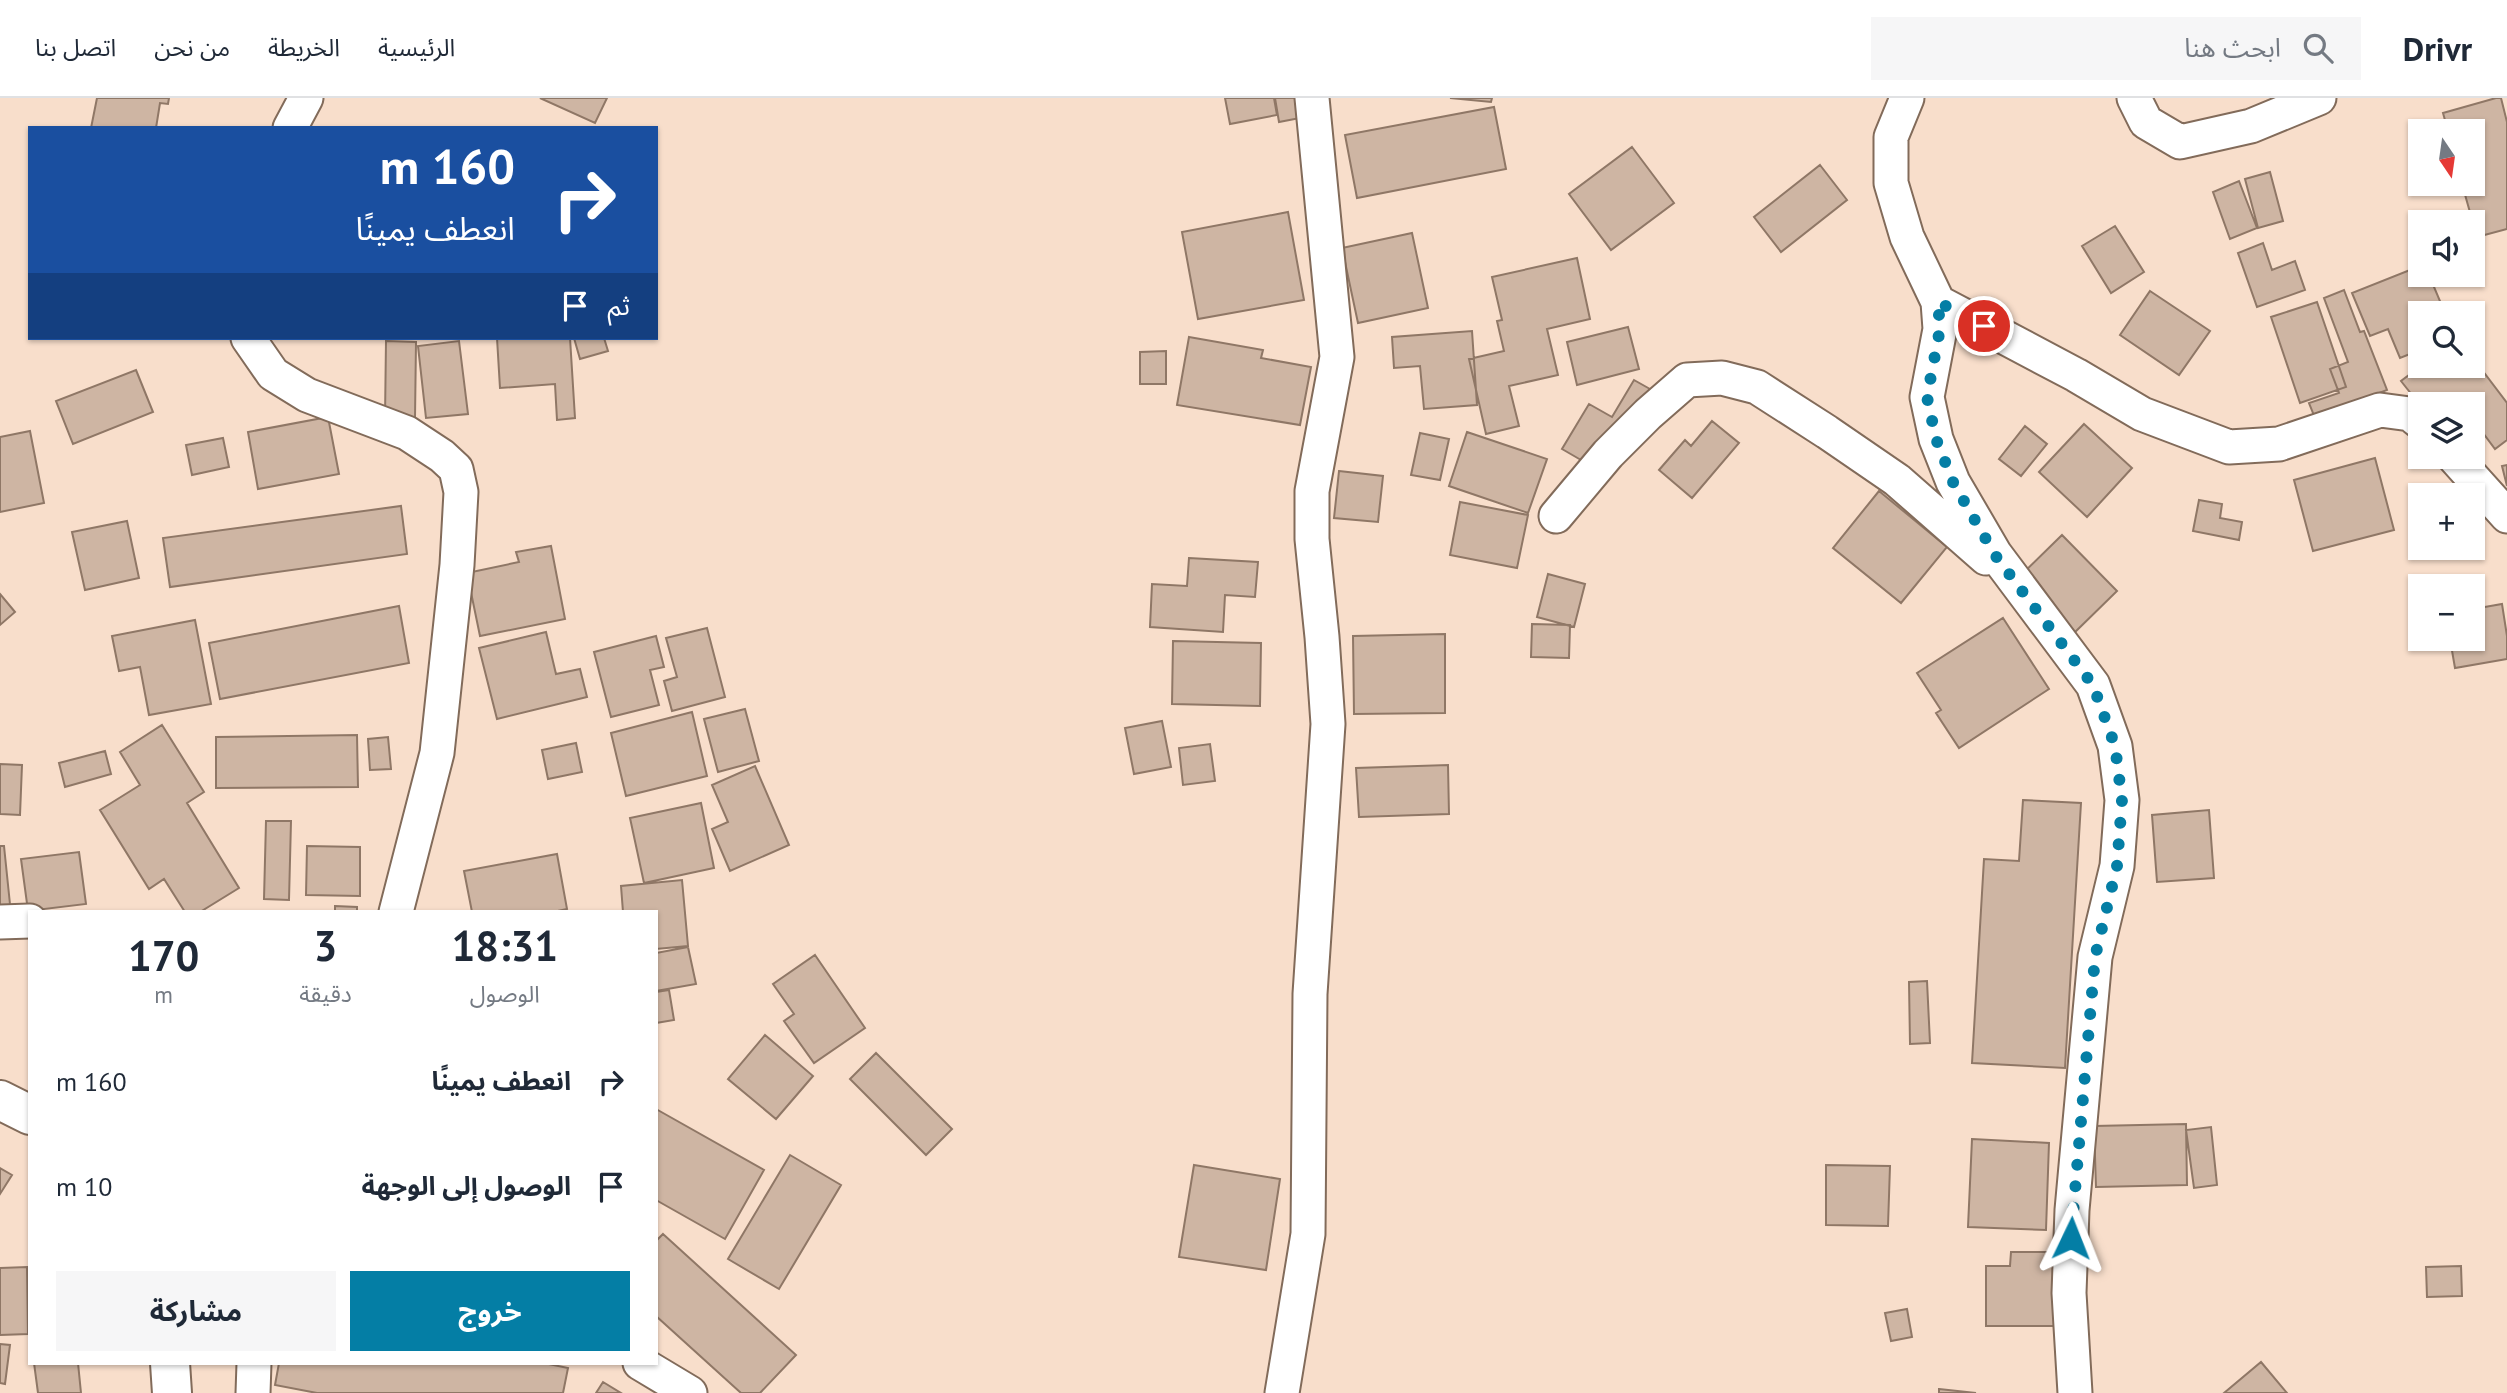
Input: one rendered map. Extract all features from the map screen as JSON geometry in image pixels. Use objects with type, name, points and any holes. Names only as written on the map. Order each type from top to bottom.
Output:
[{"type":"main road","points":[[0,1100],[28,1114]]},
{"type":"main road","points":[[170,1365],[172,1393]]},
{"type":"street","points":[[291,126],[306,98]]},
{"type":"street","points":[[1282,1393],[1308,1234],[1310,994],[1328,724],[1312,539],[1312,491],[1337,358],[1312,98]]},
{"type":"street","points":[[1907,98],[1891,137],[1891,183],[1907,237],[1938,302],[1940,329],[1927,397],[1936,439],[1953,482],[1995,555],[2093,685],[2115,746],[2122,800],[2117,866],[2095,957],[2072,1210],[2069,1293],[2075,1393]]},
{"type":"street","points":[[2134,98],[2146,122],[2180,142],[2251,126],[2319,98]]},
{"type":"street","points":[[1938,302],[2076,375],[2142,414],[2229,447],[2280,444],[2380,410],[2408,414]]},
{"type":"street","points":[[249,340],[273,374],[307,395],[407,433],[442,456],[456,470],[461,492],[458,553],[437,753],[397,910]]},
{"type":"street","points":[[1556,516],[1608,454],[1687,380],[1722,378],[1757,387],[1897,480],[2019,587]]},
{"type":"street","points":[[2465,469],[2507,516]]},
{"type":"street","points":[[0,922],[28,921]]},
{"type":"street","points":[[253,1393],[254,1365]]},
{"type":"street","points":[[643,1365],[690,1393]]},
{"type":"building","points":[[97,98],[169,98],[168,104],[160,103],[156,126],[91,126]]},
{"type":"building","points":[[540,98],[607,98],[595,123]]},
{"type":"building","points":[[1225,98],[1274,98],[1277,115],[1230,124]]},
{"type":"building","points":[[1275,98],[1296,98],[1300,118],[1279,122]]},
{"type":"building","points":[[1450,98],[1492,98],[1491,102]]},
{"type":"building","points":[[2501,98],[2507,122],[2507,229],[2485,235],[2485,210],[2469,210],[2465,196],[2485,196],[2485,119],[2445,119],[2443,113]]},
{"type":"building","points":[[1494,107],[1506,169],[1357,198],[1345,135]]},
{"type":"building","points":[[1632,147],[1674,203],[1611,250],[1569,194]]},
{"type":"building","points":[[1820,165],[1847,200],[1781,252],[1754,217]]},
{"type":"building","points":[[2270,172],[2283,221],[2258,228],[2245,179]]},
{"type":"building","points":[[2239,181],[2257,228],[2230,239],[2213,192]]},
{"type":"building","points":[[1288,212],[1304,300],[1198,319],[1182,232]]},
{"type":"building","points":[[2115,226],[2144,272],[2111,293],[2082,246]]},
{"type":"building","points":[[1412,233],[1428,308],[1358,323],[1342,248]]},
{"type":"building","points":[[2263,243],[2272,270],[2295,261],[2305,290],[2257,307],[2238,253]]},
{"type":"building","points":[[1577,258],[1590,319],[1547,329],[1558,375],[1509,386],[1519,426],[1486,434],[1469,359],[1504,351],[1497,321],[1502,320],[1492,277]]},
{"type":"building","points":[[2408,271],[2408,287],[2434,287],[2440,301],[2408,301],[2408,355],[2400,358],[2388,329],[2370,336],[2352,293]]},
{"type":"building","points":[[2344,290],[2360,332],[2364,331],[2387,390],[2315,418],[2309,403],[2339,393],[2330,369],[2348,362],[2324,298]]},
{"type":"building","points":[[2150,291],[2210,331],[2179,375],[2120,335]]},
{"type":"building","points":[[2317,302],[2346,387],[2300,403],[2271,317]]},
{"type":"building","points":[[1628,327],[1639,369],[1577,385],[1567,342]]},
{"type":"building","points":[[1472,331],[1477,405],[1424,409],[1420,366],[1394,368],[1392,337]]},
{"type":"building","points":[[1189,337],[1263,350],[1261,358],[1311,367],[1300,425],[1177,405]]},
{"type":"building","points":[[497,340],[570,340],[575,418],[557,420],[555,384],[500,388]]},
{"type":"building","points":[[575,340],[605,340],[608,351],[580,359]]},
{"type":"building","points":[[386,341],[416,342],[415,418],[385,418]]},
{"type":"building","points":[[459,341],[468,414],[426,418],[418,346]]},
{"type":"building","points":[[1166,351],[1166,384],[1140,384],[1140,352]]},
{"type":"building","points":[[136,370],[153,412],[73,444],[56,401]]},
{"type":"building","points":[[2485,374],[2507,403],[2507,440],[2495,449],[2485,436],[2485,392],[2410,392],[2401,381],[2408,376],[2408,378],[2485,378]]},
{"type":"building","points":[[1634,380],[1650,389],[1600,471],[1562,449],[1589,404],[1612,417]]},
{"type":"building","points":[[328,417],[339,474],[258,489],[248,432]]},
{"type":"building","points":[[1712,421],[1739,443],[1692,498],[1659,470],[1685,440],[1691,446]]},
{"type":"building","points":[[2084,424],[2132,468],[2087,517],[2039,472]]},
{"type":"building","points":[[2025,426],[2047,444],[2021,476],[1999,459]]},
{"type":"building","points":[[30,431],[44,503],[0,512],[0,437]]},
{"type":"building","points":[[1467,432],[1547,459],[1528,513],[1449,486]]},
{"type":"building","points":[[1420,433],[1449,439],[1440,480],[1411,475]]},
{"type":"building","points":[[223,438],[229,467],[192,475],[186,445]]},
{"type":"building","points":[[2375,458],[2394,530],[2313,551],[2294,480]]},
{"type":"building","points":[[2507,465],[2507,486],[2502,466]]},
{"type":"building","points":[[1339,471],[1383,476],[1378,522],[1334,518]]},
{"type":"building","points":[[1879,491],[1947,547],[1901,603],[1833,548]]},
{"type":"building","points":[[2199,500],[2222,504],[2220,518],[2242,522],[2239,540],[2193,531]]},
{"type":"building","points":[[1460,502],[1528,515],[1517,568],[1450,555]]},
{"type":"building","points":[[401,506],[407,554],[170,587],[163,538]]},
{"type":"building","points":[[127,521],[139,578],[85,590],[72,532]]},
{"type":"building","points":[[2062,535],[2117,591],[2071,636],[2016,580]]},
{"type":"building","points":[[551,546],[565,619],[480,636],[467,573],[519,562],[516,552]]},
{"type":"building","points":[[1189,558],[1258,562],[1255,597],[1225,595],[1223,632],[1150,627],[1152,584],[1187,586]]},
{"type":"building","points":[[1548,574],[1585,584],[1574,627],[1537,617]]},
{"type":"building","points":[[0,594],[15,612],[0,625]]},
{"type":"building","points":[[2502,604],[2507,659],[2455,668],[2452,651],[2485,651],[2485,607]]},
{"type":"building","points":[[399,606],[409,663],[220,699],[209,643]]},
{"type":"building","points":[[2003,618],[2049,689],[1959,748],[1936,713],[1941,710],[1917,673]]},
{"type":"building","points":[[195,620],[211,704],[149,715],[140,667],[119,671],[112,636]]},
{"type":"building","points":[[1532,624],[1570,625],[1569,658],[1531,657]]},
{"type":"building","points":[[707,628],[725,697],[672,711],[664,681],[677,677],[666,638]]},
{"type":"building","points":[[546,632],[556,674],[580,669],[587,697],[497,719],[479,648]]},
{"type":"building","points":[[1445,634],[1445,713],[1354,714],[1353,636]]},
{"type":"building","points":[[656,636],[664,667],[650,670],[659,705],[611,717],[594,652]]},
{"type":"building","points":[[1173,641],[1261,643],[1260,706],[1172,704]]},
{"type":"building","points":[[745,709],[759,761],[718,772],[704,719]]},
{"type":"building","points":[[692,712],[707,776],[626,796],[611,733]]},
{"type":"building","points":[[1162,721],[1171,767],[1134,774],[1125,728]]},
{"type":"building","points":[[162,725],[204,792],[187,803],[239,888],[203,910],[184,910],[164,879],[149,889],[100,810],[140,785],[120,752]]},
{"type":"building","points":[[357,735],[358,787],[216,788],[216,737]]},
{"type":"building","points":[[388,737],[391,769],[370,770],[368,739]]},
{"type":"building","points":[[576,743],[582,772],[548,779],[542,750]]},
{"type":"building","points":[[1210,744],[1215,781],[1183,785],[1179,748]]},
{"type":"building","points":[[105,751],[111,774],[65,787],[59,763]]},
{"type":"building","points":[[0,764],[22,765],[20,815],[0,814]]},
{"type":"building","points":[[1448,765],[1449,814],[1359,817],[1356,768]]},
{"type":"building","points":[[755,766],[789,845],[730,871],[712,829],[728,822],[712,785]]},
{"type":"building","points":[[2023,800],[2081,803],[2065,1068],[1972,1063],[1984,859],[2019,861]]},
{"type":"building","points":[[701,803],[714,868],[644,883],[630,818]]},
{"type":"building","points":[[2209,810],[2214,878],[2157,882],[2152,815]]},
{"type":"building","points":[[266,821],[291,821],[289,900],[264,899]]},
{"type":"building","points":[[0,846],[4,846],[11,914],[0,915]]},
{"type":"building","points":[[307,846],[360,847],[360,896],[306,895]]},
{"type":"building","points":[[79,852],[86,904],[28,911],[21,859]]},
{"type":"building","points":[[557,854],[567,909],[472,910],[464,871]]},
{"type":"building","points":[[682,880],[688,946],[658,949],[658,910],[623,910],[621,886]]},
{"type":"building","points":[[335,906],[357,907],[357,910],[335,910]]},
{"type":"building","points":[[688,947],[696,984],[658,991],[658,953]]},
{"type":"building","points":[[815,955],[865,1028],[814,1063],[784,1021],[794,1014],[773,984]]},
{"type":"building","points":[[1927,981],[1930,1043],[1910,1044],[1909,982]]},
{"type":"building","points":[[669,990],[674,1020],[658,1023],[658,992]]},
{"type":"building","points":[[765,1035],[813,1076],[776,1119],[728,1079]]},
{"type":"building","points":[[876,1053],[952,1129],[926,1155],[850,1079]]},
{"type":"building","points":[[658,1110],[764,1170],[725,1239],[658,1201]]},
{"type":"building","points":[[2186,1124],[2187,1185],[2096,1187],[2094,1126]]},
{"type":"building","points":[[2211,1127],[2217,1185],[2194,1188],[2186,1130]]},
{"type":"building","points":[[1972,1139],[2049,1143],[2046,1230],[1968,1227]]},
{"type":"building","points":[[790,1155],[841,1185],[779,1289],[728,1259]]},
{"type":"building","points":[[1194,1165],[1280,1179],[1266,1270],[1179,1257]]},
{"type":"building","points":[[1826,1165],[1890,1166],[1888,1226],[1826,1225]]},
{"type":"building","points":[[0,1168],[12,1175],[0,1194]]},
{"type":"building","points":[[663,1234],[796,1355],[760,1393],[741,1393],[658,1318],[658,1239]]},
{"type":"building","points":[[2011,1252],[2059,1252],[2059,1326],[1986,1326],[1986,1266],[2010,1266]]},
{"type":"building","points":[[2461,1266],[2462,1296],[2427,1297],[2426,1267]]},
{"type":"building","points":[[27,1267],[28,1334],[0,1335],[0,1268]]},
{"type":"building","points":[[1907,1309],[1912,1337],[1891,1341],[1885,1313]]},
{"type":"building","points":[[0,1344],[10,1345],[5,1384],[0,1383]]},
{"type":"building","points":[[2261,1362],[2287,1393],[2224,1393]]},
{"type":"building","points":[[34,1365],[78,1365],[81,1393],[38,1393]]},
{"type":"building","points":[[279,1365],[554,1365],[568,1368],[563,1393],[317,1393],[275,1385]]},
{"type":"building","points":[[603,1382],[621,1393],[596,1393]]},
{"type":"building","points":[[1939,1389],[1976,1393],[1939,1393]]},
{"type":"route","points":[[1984,326],[1938,302],[1940,329],[1927,397],[1936,439],[1953,482],[1995,555],[2093,685],[2115,746],[2122,800],[2117,866],[2095,957],[2071,1238]]}]
